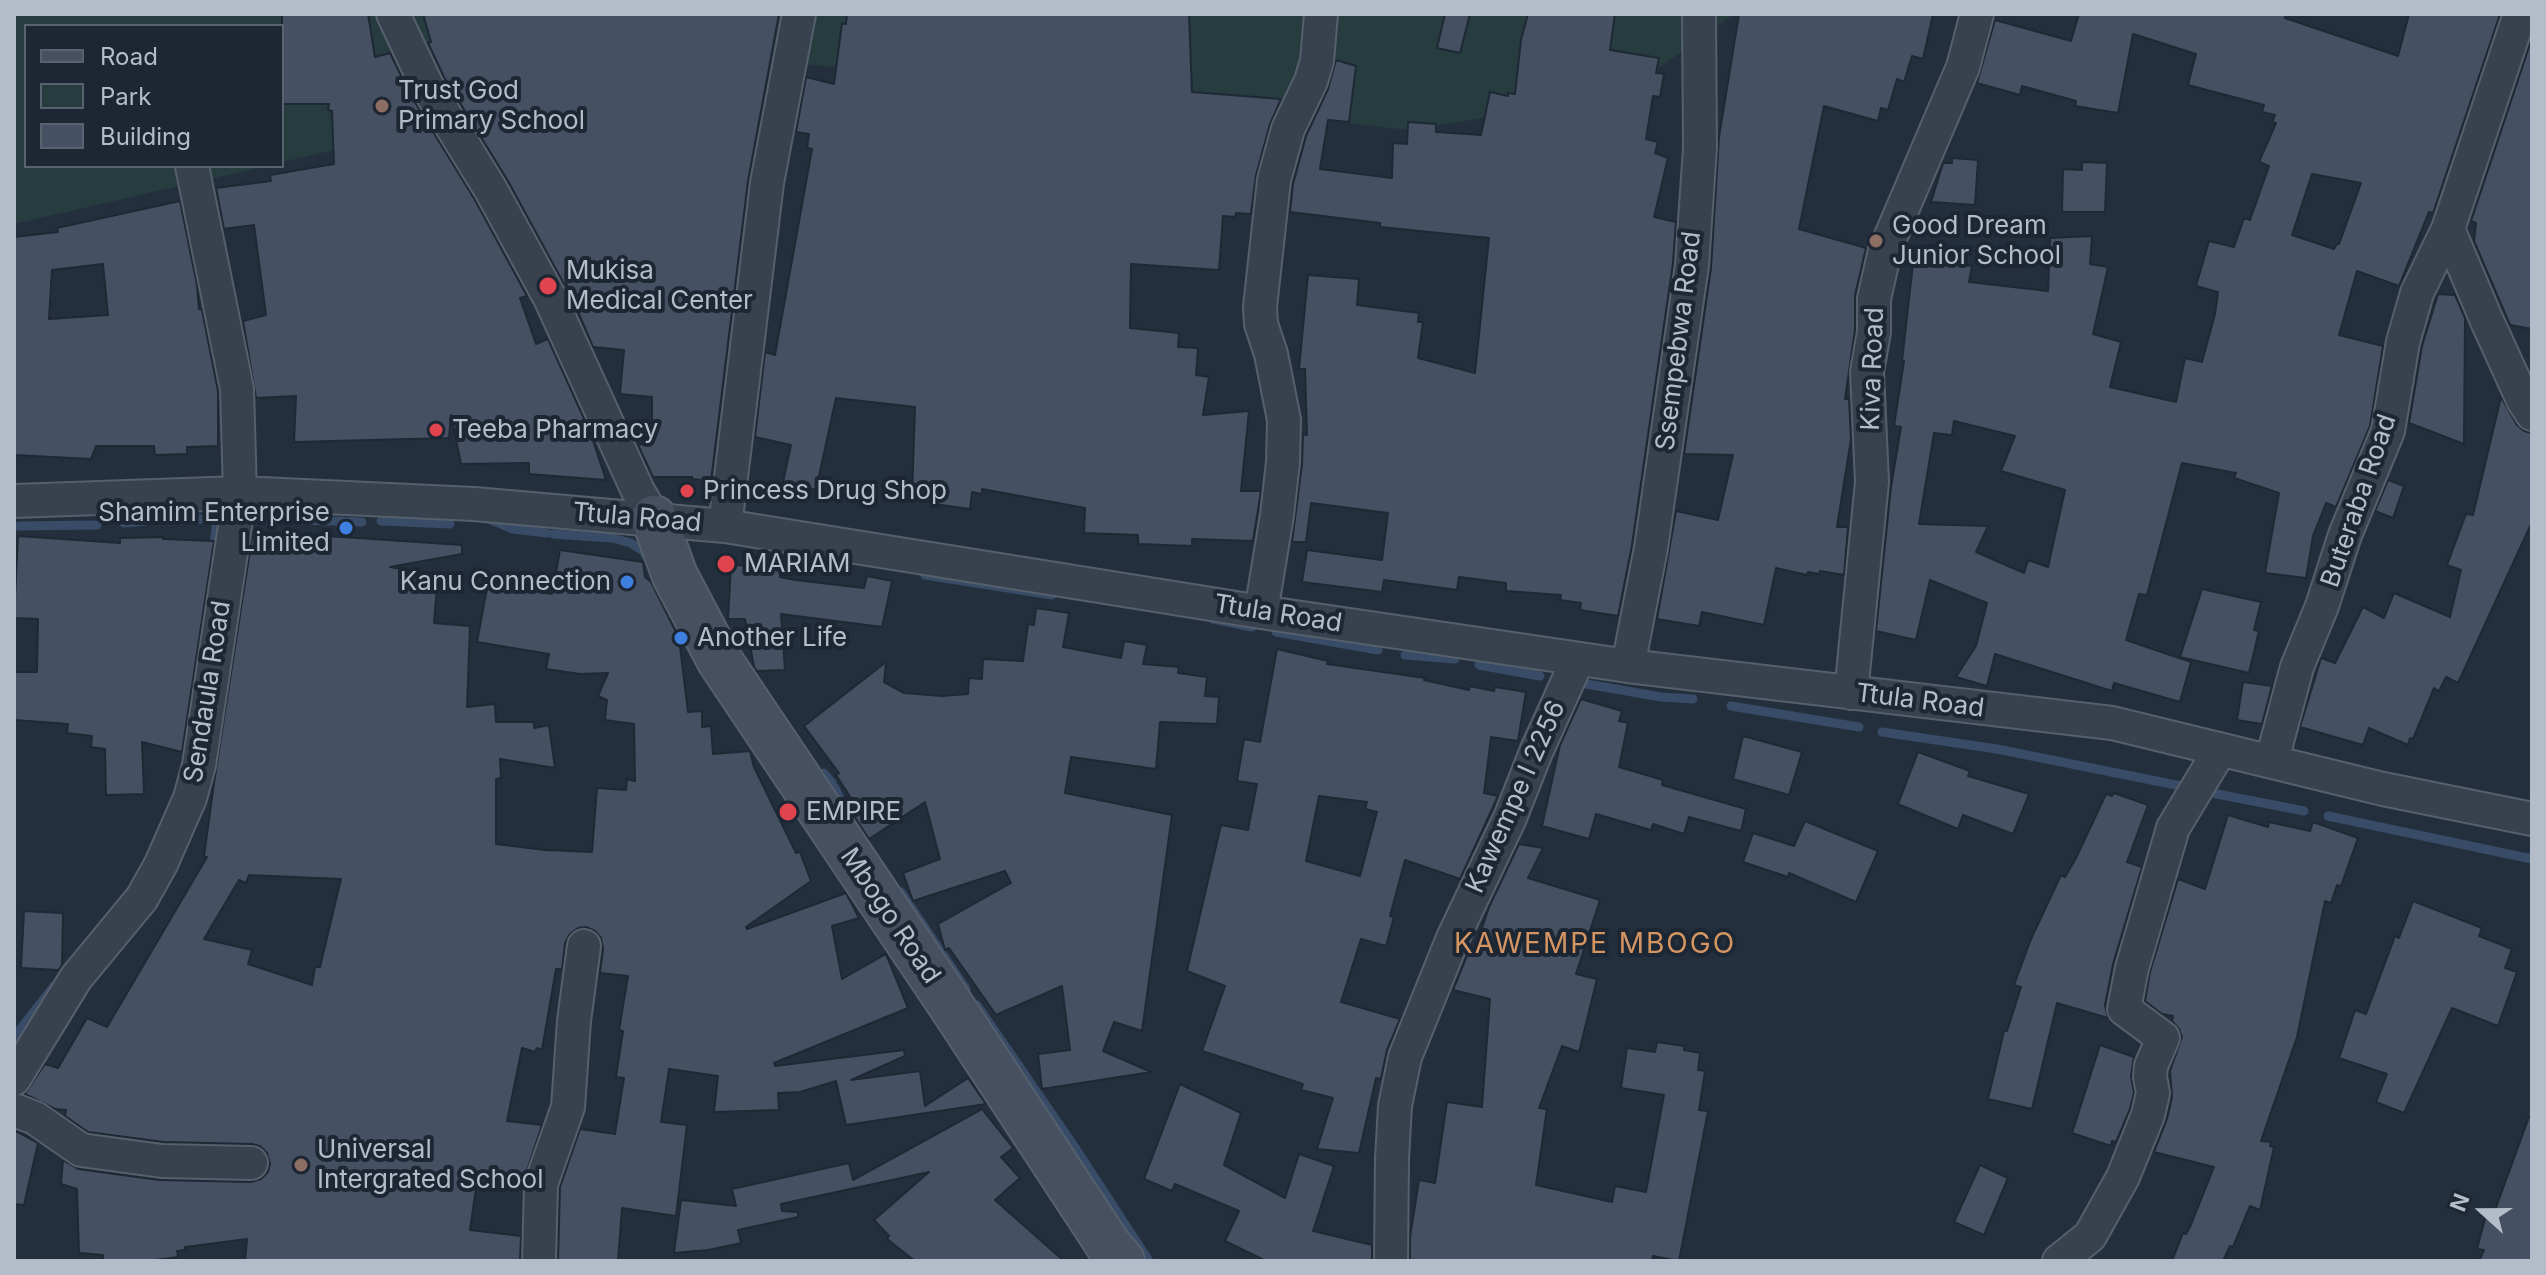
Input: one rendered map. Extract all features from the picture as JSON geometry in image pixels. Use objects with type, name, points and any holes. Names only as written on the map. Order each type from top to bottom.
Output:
[{"type":"street","points":[[393,14],[427,86],[491,190],[550,298],[638,491],[654,518]]},
{"type":"street","points":[[725,526],[767,183],[799,14]]},
{"type":"street","points":[[1261,612],[1280,489],[1284,420],[1271,354],[1261,324],[1260,307],[1276,167],[1288,129],[1317,61],[1321,14]]},
{"type":"street","name":"Ssempebwa Road","points":[[1628,666],[1651,548],[1692,265],[1700,148],[1699,14]]},
{"type":"street","name":"Kiva Road","points":[[1851,693],[1872,482],[1867,372],[1874,332],[1874,299],[1885,250],[1963,67],[1977,14]]},
{"type":"street","name":"Buteraba Road","points":[[2272,760],[2297,667],[2322,606],[2345,535],[2388,431],[2403,342],[2417,293],[2448,229],[2520,14]]},
{"type":"street","name":"Sendaula Road","points":[[14,1079],[76,978],[142,898],[161,864],[190,798],[199,765],[240,493],[237,389],[192,168]]},
{"type":"street","points":[[2448,229],[2499,348],[2532,414]]},
{"type":"street","name":"Ttula Road","points":[[14,501],[240,493],[474,504],[725,526],[1578,659],[2112,723],[2383,789],[2532,819]]},
{"type":"street","name":"Mbogo Road","points":[[654,518],[675,576],[720,661],[956,1013],[1108,1256]]},
{"type":"street","name":"Kawempe I 2256","points":[[1391,1261],[1394,1120],[1405,1057],[1453,938],[1510,818],[1578,659]]},
{"type":"street","points":[[2059,1261],[2090,1236],[2123,1177],[2148,1115],[2153,1093],[2151,1066],[2163,1038],[2124,1009],[2132,968],[2173,828],[2220,750]]},
{"type":"street","points":[[539,1261],[541,1184],[568,1107],[574,1021],[584,946]]},
{"type":"street","points":[[14,1110],[35,1118],[81,1150],[162,1161],[251,1163]]},
{"type":"green space","points":[[14,14],[1734,14],[1620,96],[1409,130],[742,57],[284,162],[284,24],[24,24],[24,168],[258,168],[14,224]]},
{"type":"building","points":[[282,14],[368,14],[375,57],[390,53],[411,96],[475,200],[527,296],[520,298],[536,344],[548,339],[591,434],[606,480],[529,474],[529,463],[461,464],[451,415],[449,438],[294,442],[296,396],[256,398],[243,321],[266,315],[254,225],[224,229],[216,188],[271,181],[270,175],[334,164],[332,111],[328,110],[329,104],[284,104]]},
{"type":"building","points":[[423,14],[779,14],[748,181],[711,481],[692,477],[653,477],[638,445],[652,443],[652,397],[620,394],[624,350],[593,347],[566,283],[444,77],[428,43],[431,42]]},
{"type":"building","points":[[847,14],[1189,14],[1192,92],[1281,99],[1270,124],[1256,175],[1251,214],[1223,216],[1219,270],[1131,264],[1130,328],[1179,333],[1178,347],[1198,348],[1196,375],[1209,377],[1203,415],[1249,411],[1241,491],[1261,491],[1253,541],[1192,539],[1192,546],[1138,544],[1138,535],[1084,533],[1085,508],[982,489],[982,494],[972,492],[970,509],[912,498],[915,407],[836,398],[816,490],[783,482],[791,445],[755,437],[765,352],[775,355],[812,149],[807,148],[809,134],[796,132],[806,77],[834,84],[842,23],[846,24]]},
{"type":"building","points":[[1445,14],[1470,14],[1460,53],[1437,48]]},
{"type":"building","points":[[1528,14],[1615,14],[1610,50],[1659,58],[1656,73],[1664,74],[1660,97],[1653,96],[1646,139],[1658,142],[1655,153],[1668,158],[1654,217],[1676,222],[1673,263],[1632,545],[1618,616],[1580,610],[1581,603],[1560,600],[1561,595],[1506,591],[1506,583],[1459,577],[1457,590],[1384,580],[1382,592],[1302,582],[1307,550],[1382,560],[1388,513],[1311,503],[1306,542],[1292,542],[1303,434],[1307,435],[1305,369],[1299,369],[1308,275],[1359,279],[1357,305],[1419,313],[1418,322],[1423,322],[1418,358],[1475,373],[1489,238],[1380,227],[1380,223],[1290,212],[1293,184],[1306,136],[1328,89],[1336,60],[1356,66],[1349,122],[1328,120],[1320,169],[1392,178],[1393,143],[1407,144],[1408,122],[1436,124],[1436,132],[1481,135],[1490,92],[1508,96],[1508,93],[1515,94],[1521,40]]},
{"type":"building","points":[[1739,14],[1933,14],[1923,59],[1912,56],[1904,82],[1897,79],[1888,110],[1881,108],[1878,121],[1824,106],[1799,229],[1866,248],[1855,295],[1855,330],[1845,399],[1849,399],[1851,439],[1837,527],[1848,527],[1844,575],[1820,571],[1819,574],[1808,572],[1807,575],[1776,568],[1764,625],[1702,612],[1699,626],[1657,619],[1676,511],[1718,520],[1733,455],[1684,454],[1711,268],[1719,137]]},
{"type":"building","points":[[2079,14],[2286,14],[2285,18],[2398,56],[2409,14],[2500,14],[2433,213],[2429,212],[2399,286],[2357,271],[2339,335],[2383,346],[2370,426],[2336,507],[2326,503],[2313,536],[2306,578],[2265,573],[2279,493],[2234,478],[2236,473],[2182,463],[2147,595],[2139,594],[2126,640],[2191,662],[2180,702],[2114,683],[2112,691],[1995,654],[1987,686],[1956,677],[1976,646],[1987,603],[1930,580],[1916,640],[1876,631],[1891,487],[1901,427],[1894,426],[1904,361],[1915,246],[1939,245],[1953,251],[1948,262],[1972,266],[1969,282],[2048,291],[2050,238],[2092,236],[2090,264],[2108,267],[2093,334],[2121,342],[2110,387],[2176,402],[2185,358],[2202,362],[2215,314],[2218,292],[2196,286],[2209,241],[2234,247],[2244,218],[2250,220],[2269,166],[2259,162],[2276,123],[2272,122],[2275,115],[2262,112],[2264,105],[2188,85],[2196,54],[2133,34],[2118,113],[2075,106],[2076,101],[2022,86],[2020,95],[1977,83],[1995,20],[2071,41]],"holes":[[[2312,174],[2361,183],[2339,244],[2334,249],[2292,235]],[[1954,421],[2015,436],[2001,471],[2065,490],[2048,567],[2028,560],[2024,573],[1976,552],[1988,526],[1919,524],[1934,433],[1952,435]]]},
{"type":"building","points":[[2532,38],[2532,329],[2510,325],[2474,241],[2476,223],[2471,221]]},
{"type":"building","points":[[1952,158],[1978,160],[1975,205],[1931,202],[1943,163],[1952,163]]},
{"type":"building","points":[[2082,162],[2107,163],[2105,212],[2062,212],[2063,169],[2082,170]]},
{"type":"building","points":[[180,201],[199,309],[202,310],[218,391],[218,446],[187,447],[187,454],[155,455],[154,446],[96,446],[91,459],[14,455],[14,237],[58,232],[57,228]],"holes":[[[103,264],[108,315],[49,319],[52,270]]]},
{"type":"building","points":[[2438,294],[2455,295],[2465,318],[2464,444],[2409,423],[2422,346]]},
{"type":"building","points":[[2501,397],[2517,425],[2532,433],[2532,522],[2458,683],[2446,677],[2439,691],[2434,688],[2408,745],[2369,728],[2363,745],[2300,727],[2321,658],[2335,663],[2363,607],[2384,618],[2394,593],[2450,617],[2461,570],[2447,565],[2466,514],[2473,515]]},
{"type":"building","points":[[2388,480],[2404,486],[2393,518],[2375,511]]},
{"type":"building","points":[[253,531],[462,545],[462,554],[390,567],[438,575],[434,623],[470,626],[467,707],[495,704],[496,722],[534,722],[534,728],[549,725],[555,768],[500,759],[501,778],[496,779],[496,844],[592,852],[597,788],[626,790],[627,779],[635,781],[634,724],[605,720],[607,700],[598,696],[608,673],[580,674],[546,669],[549,654],[477,642],[488,583],[552,594],[560,550],[643,562],[645,577],[651,582],[679,638],[688,712],[702,711],[702,727],[711,726],[713,754],[750,751],[754,767],[796,853],[800,852],[811,881],[747,929],[846,893],[859,918],[832,926],[842,979],[886,954],[908,1008],[774,1063],[775,1066],[904,1050],[905,1056],[851,1080],[920,1071],[925,1106],[968,1078],[986,1104],[846,1125],[836,1081],[800,1092],[778,1093],[779,1110],[714,1112],[718,1076],[669,1069],[661,1122],[687,1125],[676,1216],[622,1208],[618,1261],[558,1261],[560,1187],[580,1129],[615,1134],[624,1078],[616,1077],[623,1031],[619,1030],[628,976],[600,973],[601,938],[586,927],[578,928],[565,943],[562,969],[556,969],[542,1050],[537,1048],[535,1052],[522,1048],[507,1121],[542,1125],[522,1186],[477,1182],[470,1230],[521,1236],[520,1261],[245,1261],[247,1239],[185,1247],[185,1250],[177,1251],[178,1257],[148,1261],[103,1261],[103,1255],[79,1253],[77,1189],[61,1184],[63,1160],[78,1169],[159,1180],[251,1182],[261,1179],[268,1172],[270,1164],[267,1153],[260,1146],[164,1142],[88,1132],[65,1116],[66,1110],[55,1109],[25,1094],[45,1064],[58,1068],[87,1018],[107,1027],[207,857],[204,856]],"holes":[[[249,875],[341,879],[320,967],[315,967],[312,985],[248,964],[252,950],[204,939],[239,880],[246,883]]]},
{"type":"building","points":[[18,536],[120,543],[120,538],[163,537],[214,541],[182,752],[142,742],[144,794],[106,795],[105,749],[91,747],[92,736],[67,733],[68,724],[14,720],[14,672],[37,672],[38,619],[14,618]]},
{"type":"building","points":[[731,564],[781,571],[780,577],[795,580],[864,588],[867,576],[892,581],[882,627],[781,614],[785,670],[757,671],[745,619],[728,619]]},
{"type":"building","points":[[2202,589],[2261,602],[2254,630],[2259,631],[2249,673],[2180,657]]},
{"type":"building","points":[[1036,608],[1069,613],[1063,647],[1121,658],[1124,641],[1147,645],[1143,664],[1179,667],[1178,673],[1207,677],[1205,696],[1219,697],[1217,724],[1160,722],[1156,769],[1071,757],[1065,793],[1172,815],[1142,1031],[1114,1022],[1103,1051],[1151,1072],[1042,1089],[1038,1054],[1070,1050],[1062,986],[996,1015],[949,948],[945,950],[938,924],[1011,883],[1005,871],[913,901],[903,873],[940,859],[925,802],[869,839],[854,816],[860,812],[836,775],[839,773],[804,726],[886,662],[884,682],[904,693],[942,696],[968,694],[969,678],[982,679],[983,659],[1023,661],[1028,624],[1034,625]]},
{"type":"building","points":[[1277,649],[1328,661],[1327,664],[1425,678],[1469,690],[1470,686],[1494,691],[1495,687],[1526,692],[1518,741],[1491,737],[1484,793],[1498,796],[1460,879],[1405,860],[1390,916],[1394,917],[1386,946],[1361,939],[1341,1002],[1400,1019],[1387,1050],[1381,1079],[1376,1078],[1359,1153],[1317,1149],[1333,1098],[1301,1090],[1303,1084],[1202,1051],[1225,986],[1187,971],[1221,825],[1248,830],[1257,784],[1237,781],[1244,739],[1260,742]],"holes":[[[1319,796],[1367,802],[1365,809],[1377,812],[1360,876],[1306,861]]]},
{"type":"building","points":[[2243,682],[2272,686],[2262,724],[2237,720]]},
{"type":"building","points":[[1581,699],[1622,711],[1619,721],[1628,723],[1619,767],[1663,780],[1662,785],[1746,809],[1741,831],[1689,817],[1684,834],[1653,824],[1651,830],[1596,814],[1589,839],[1542,826],[1560,745]]},
{"type":"building","points":[[1743,736],[1802,752],[1789,795],[1733,779]]},
{"type":"building","points":[[1918,752],[1970,771],[1968,776],[2029,794],[2013,834],[1963,815],[1958,829],[1898,804]]},
{"type":"building","points":[[2114,793],[2148,805],[2127,862],[2142,867],[2113,964],[2105,1005],[2108,1018],[2057,1003],[2032,1109],[1988,1099],[2004,1031],[2007,1031],[2021,987],[2014,985],[2031,939],[2061,875],[2065,877],[2076,858],[2106,794],[2112,796]]},
{"type":"building","points":[[2228,815],[2268,827],[2269,822],[2310,831],[2313,822],[2358,838],[2341,886],[2337,885],[2331,903],[2325,901],[2297,1037],[2261,1141],[2271,1142],[2270,1146],[2274,1147],[2260,1210],[2250,1206],[2233,1247],[2230,1246],[2223,1261],[2172,1261],[2183,1233],[2186,1234],[2190,1227],[2214,1167],[2154,1152],[2167,1119],[2172,1097],[2170,1071],[2182,1037],[2172,1021],[2173,1016],[2162,1014],[2145,1001],[2150,972],[2178,879],[2205,889]]},
{"type":"building","points":[[1805,821],[1878,851],[1856,902],[1789,873],[1788,877],[1743,862],[1753,833],[1794,846]]},
{"type":"building","points":[[1519,844],[1543,848],[1528,878],[1600,900],[1576,974],[1597,979],[1579,1052],[1562,1046],[1539,1108],[1547,1109],[1536,1185],[1612,1202],[1615,1186],[1646,1192],[1664,1095],[1621,1088],[1627,1048],[1655,1052],[1657,1042],[1684,1046],[1684,1050],[1700,1053],[1698,1070],[1705,1071],[1699,1110],[1708,1111],[1679,1261],[1653,1256],[1652,1261],[1410,1261],[1410,1237],[1419,1180],[1435,1183],[1447,1102],[1482,1107],[1490,999],[1453,990],[1470,948],[1475,949],[1489,907]]},
{"type":"building","points":[[2413,901],[2482,928],[2479,936],[2512,949],[2505,968],[2517,972],[2498,1026],[2452,1008],[2404,1113],[2376,1102],[2387,1074],[2339,1058],[2355,1010],[2366,1014],[2395,936],[2399,938]]},
{"type":"building","points":[[24,911],[63,913],[62,965],[58,970],[21,968]]},
{"type":"building","points":[[2100,1045],[2134,1057],[2131,1076],[2134,1093],[2130,1109],[2116,1142],[2112,1141],[2111,1146],[2072,1133]]},
{"type":"building","points":[[1180,1084],[1241,1113],[1224,1165],[1285,1198],[1299,1154],[1334,1166],[1313,1231],[1372,1245],[1372,1261],[1266,1261],[1225,1241],[1239,1211],[1175,1184],[1172,1191],[1144,1179]]},
{"type":"building","points":[[982,1109],[1013,1148],[1001,1157],[1020,1178],[995,1200],[1064,1261],[915,1261],[887,1239],[889,1236],[874,1220],[929,1172],[781,1204],[782,1211],[798,1212],[798,1217],[738,1230],[741,1243],[674,1253],[681,1200],[736,1206],[732,1189],[849,1163],[853,1180]]},
{"type":"building","points":[[2529,1117],[2532,1117],[2532,1261],[2479,1261],[2484,1250],[2477,1249],[2487,1211],[2494,1213]]},
{"type":"building","points":[[14,1130],[38,1143],[24,1205],[14,1204]]},
{"type":"building","points":[[1980,1165],[2008,1178],[1984,1235],[1954,1222]]},
{"type":"waterway","points":[[168,521],[217,518],[210,585]]},
{"type":"waterway","points":[[241,519],[271,520]]},
{"type":"waterway","points":[[489,519],[513,529],[547,533]]},
{"type":"waterway","points":[[302,520],[362,522]]},
{"type":"waterway","points":[[124,523],[146,521]]},
{"type":"waterway","points":[[381,521],[450,524]]},
{"type":"waterway","points":[[19,526],[97,525]]},
{"type":"waterway","points":[[553,534],[612,538],[631,543],[643,551],[649,560]]},
{"type":"waterway","points":[[925,575],[1052,595]]},
{"type":"waterway","points":[[1213,619],[1252,627]]},
{"type":"waterway","points":[[1276,632],[1378,650]]},
{"type":"waterway","points":[[1405,655],[1455,659]]},
{"type":"waterway","points":[[1479,665],[1540,676]]},
{"type":"waterway","points":[[1575,682],[1661,697],[1693,699]]},
{"type":"waterway","points":[[1731,706],[1859,727]]},
{"type":"waterway","points":[[1882,732],[1997,749],[2186,787]]},
{"type":"waterway","points":[[824,773],[832,783]]},
{"type":"waterway","points":[[835,788],[847,814]]},
{"type":"waterway","points":[[2212,793],[2304,811]]},
{"type":"waterway","points":[[2328,816],[2532,859]]},
{"type":"waterway","points":[[901,892],[966,989]]},
{"type":"waterway","points":[[14,1037],[54,986]]},
{"type":"waterway","points":[[977,1005],[1149,1261]]},
{"type":"place","name":"Trust God Primary School","points":[[382,106]]},
{"type":"place","name":"Good Dream Junior School","points":[[1876,241]]},
{"type":"place","name":"Mukisa Medical Center","points":[[548,286]]},
{"type":"place","name":"Teeba Pharmacy","points":[[436,430]]},
{"type":"place","name":"Princess Drug Shop","points":[[687,491]]},
{"type":"place","name":"Shamim Enterprise Limited","points":[[346,528]]},
{"type":"place","name":"MARIAM","points":[[726,564]]},
{"type":"place","name":"Kanu Connection","points":[[627,582]]},
{"type":"place","name":"Another Life","points":[[681,638]]},
{"type":"place","name":"EMPIRE","points":[[788,812]]},
{"type":"place","name":"Universal Intergrated School","points":[[301,1165]]},
{"type":"district","name":"KAWEMPE MBOGO","points":[[1595,945]]}]
